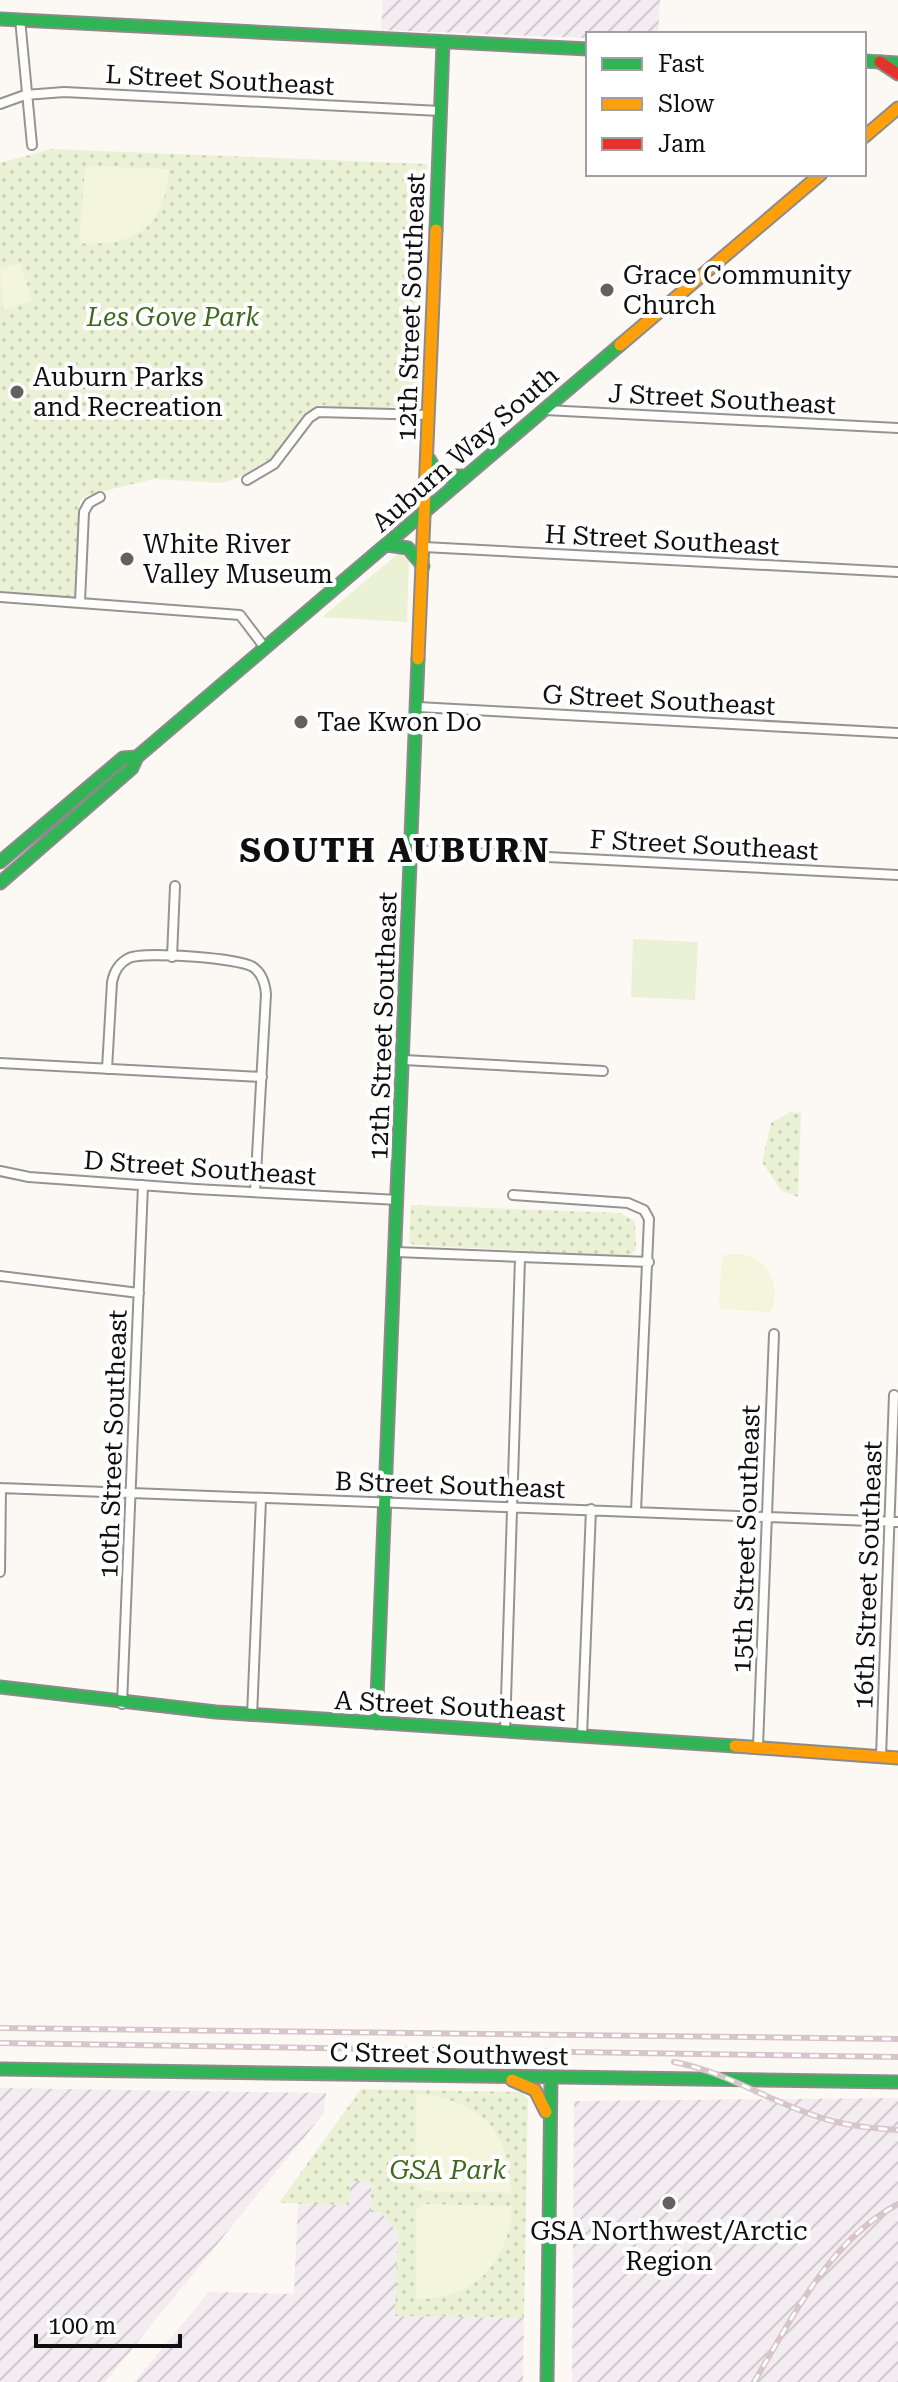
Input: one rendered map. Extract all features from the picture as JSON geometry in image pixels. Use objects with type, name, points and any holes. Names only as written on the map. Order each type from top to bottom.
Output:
[{"type":"main road","points":[[0,19],[586,49]]},
{"type":"main road","name":"12th Street Southeast","points":[[376,1723],[443,43]]},
{"type":"main road","points":[[866,61],[898,63]]},
{"type":"main road","points":[[880,62],[898,74]]},
{"type":"main road","points":[[866,135],[898,108]]},
{"type":"main road","name":"Auburn Way South","points":[[0,883],[132,768],[137,757],[819,176]]},
{"type":"main road","points":[[427,454],[439,476],[467,476]]},
{"type":"main road","points":[[387,545],[408,548],[423,566]]},
{"type":"main road","name":"Auburn Way South","points":[[0,862],[123,758],[137,757]]},
{"type":"main road","name":"A Street Southeast","points":[[0,1687],[122,1705],[252,1716],[758,1746],[898,1758]]},
{"type":"main road","name":"C Street Southwest","points":[[0,2069],[898,2082]]},
{"type":"main road","points":[[499,2076],[524,2083],[538,2093],[550,2128]]},
{"type":"main road","points":[[547,2382],[551,2077]]},
{"type":"street","points":[[20,19],[32,145]]},
{"type":"street","name":"L Street Southeast","points":[[0,104],[25,95],[64,92],[440,111]]},
{"type":"street","name":"J Street Southeast","points":[[545,410],[898,428]]},
{"type":"street","points":[[247,480],[274,464],[309,418],[318,412],[429,415]]},
{"type":"street","points":[[80,602],[84,512],[89,503],[100,497]]},
{"type":"street","name":"H Street Southeast","points":[[424,547],[898,572]]},
{"type":"street","points":[[0,597],[240,615],[265,648]]},
{"type":"street","name":"G Street Southeast","points":[[418,707],[898,733]]},
{"type":"street","name":"F Street Southeast","points":[[412,850],[898,875]]},
{"type":"street","points":[[172,957],[175,886]]},
{"type":"street","points":[[107,1069],[112,982],[121,964],[139,955],[241,962],[256,970],[266,991],[255,1192]]},
{"type":"street","points":[[404,1060],[603,1071]]},
{"type":"street","points":[[0,1063],[262,1077]]},
{"type":"street","name":"D Street Southeast","points":[[0,1171],[29,1177],[398,1200]]},
{"type":"street","name":"10th Street Southeast","points":[[122,1705],[143,1185]]},
{"type":"street","points":[[513,1195],[634,1205],[647,1214],[651,1235],[636,1511]]},
{"type":"street","points":[[396,1252],[649,1262]]},
{"type":"street","points":[[505,1731],[520,1258]]},
{"type":"street","points":[[0,1276],[139,1293]]},
{"type":"street","name":"15th Street Southeast","points":[[758,1746],[774,1334]]},
{"type":"street","name":"16th Street Southeast","points":[[881,1757],[894,1522],[894,1395]]},
{"type":"street","points":[[0,1572],[1,1488]]},
{"type":"street","name":"B Street Southeast","points":[[1,1488],[894,1522]]},
{"type":"street","points":[[252,1716],[261,1499]]},
{"type":"street","points":[[582,1736],[591,1509]]},
{"type":"shaded area","points":[[383,0],[660,0],[658,32],[586,32],[586,38],[381,30]]},
{"type":"shaded area","points":[[0,2088],[326,2093],[324,2113],[105,2382],[0,2382]]},
{"type":"shaded area","points":[[898,2098],[898,2382],[572,2382],[574,2101]]},
{"type":"shaded area","points":[[350,2181],[371,2181],[381,2212],[398,2233],[396,2316],[524,2318],[523,2382],[134,2382],[209,2292],[294,2294],[298,2203],[349,2205]]},
{"type":"green space","name":"Les Gove Park","points":[[52,149],[427,164],[417,405],[368,410],[319,405],[301,418],[298,430],[280,453],[242,476],[222,483],[153,479],[88,495],[80,500],[74,601],[0,596],[0,163]]},
{"type":"green space","points":[[90,166],[169,169],[161,206],[144,230],[116,241],[79,243],[85,170]]},
{"type":"green space","points":[[20,263],[32,301],[3,310],[0,269]]},
{"type":"green space","points":[[398,554],[405,554],[409,559],[407,622],[322,617]]},
{"type":"green space","points":[[633,939],[698,942],[695,1000],[631,997]]},
{"type":"green space","points":[[790,1112],[801,1113],[798,1197],[781,1190],[762,1162],[771,1123]]},
{"type":"green space","points":[[411,1205],[620,1213],[635,1221],[636,1250],[628,1256],[414,1245],[409,1242]]},
{"type":"green space","points":[[722,1256],[753,1257],[767,1269],[775,1291],[770,1312],[722,1309],[719,1305]]},
{"type":"green space","name":"GSA Park","points":[[361,2089],[521,2092],[528,2099],[524,2318],[395,2316],[398,2233],[381,2212],[371,2212],[371,2181],[350,2181],[349,2205],[279,2203]]},
{"type":"green space","points":[[416,2094],[458,2103],[487,2121],[504,2151],[511,2193],[420,2191],[415,2184]]},
{"type":"green space","points":[[422,2204],[512,2206],[504,2245],[485,2274],[455,2293],[416,2299],[416,2211]]},
{"type":"railway","points":[[0,2028],[898,2039]]},
{"type":"railway","points":[[0,2043],[898,2057]]},
{"type":"railway","points":[[674,2062],[712,2073],[829,2120],[898,2130]]},
{"type":"railway","points":[[754,2382],[832,2259],[852,2238],[898,2204]]},
{"type":"traffic: fast","points":[[0,19],[586,49]]},
{"type":"traffic: fast","points":[[436,230],[443,43]]},
{"type":"traffic: fast","points":[[866,61],[898,63]]},
{"type":"traffic: fast","points":[[0,883],[132,768],[137,757],[620,345]]},
{"type":"traffic: fast","points":[[429,459],[439,476],[466,476]]},
{"type":"traffic: fast","points":[[387,545],[408,548],[423,566]]},
{"type":"traffic: fast","points":[[376,1723],[418,659]]},
{"type":"traffic: fast","points":[[0,862],[123,758],[137,757]]},
{"type":"traffic: fast","points":[[0,1687],[216,1712],[735,1746]]},
{"type":"traffic: fast","points":[[0,2069],[898,2082]]},
{"type":"traffic: fast","points":[[547,2382],[551,2077]]},
{"type":"traffic: slow","points":[[866,135],[898,108]]},
{"type":"traffic: slow","points":[[620,345],[819,176]]},
{"type":"traffic: slow","points":[[418,659],[436,230]]},
{"type":"traffic: slow","points":[[735,1746],[898,1758]]},
{"type":"traffic: slow","points":[[512,2080],[535,2090],[546,2112]]},
{"type":"traffic: jam","points":[[880,62],[898,74]]},
{"type":"place","name":"Grace Community Church","points":[[607,290]]},
{"type":"place","name":"Auburn Parks and Recreation","points":[[17,392]]},
{"type":"place","name":"White River Valley Museum","points":[[127,559]]},
{"type":"place","name":"Tae Kwon Do","points":[[301,722]]},
{"type":"place","name":"GSA Northwest/Arctic Region","points":[[669,2203]]},
{"type":"district","name":"SOUTH AUBURN","points":[[395,850]]}]
